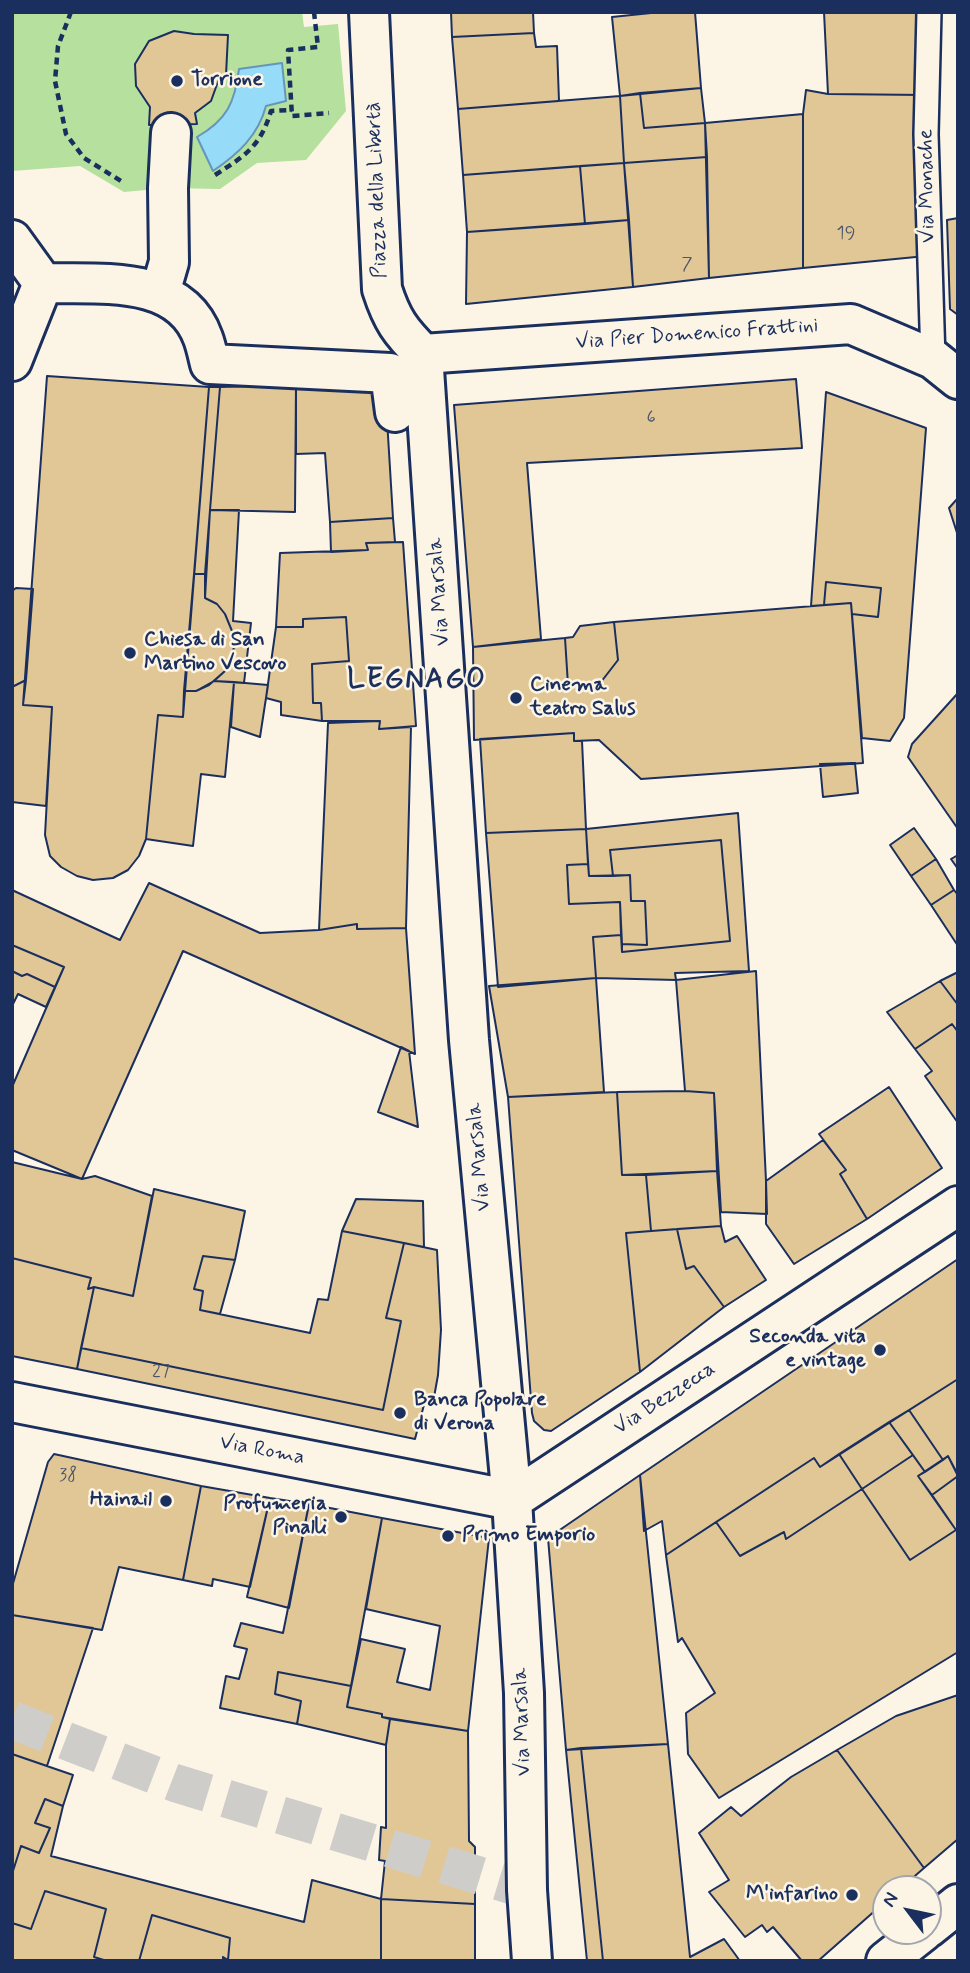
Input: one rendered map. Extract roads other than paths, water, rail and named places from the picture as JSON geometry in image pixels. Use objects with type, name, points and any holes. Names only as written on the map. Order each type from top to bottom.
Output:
[{"type":"street","name":"Piazza della Libertà","points":[[369,12],[383,289],[391,316],[405,336],[423,354]]},
{"type":"street","points":[[160,293],[169,262],[168,188],[171,133]]},
{"type":"street","points":[[12,240],[43,283]]},
{"type":"street","points":[[43,283],[137,286],[160,293],[183,307],[202,335],[210,365],[390,373],[395,412]]},
{"type":"street","points":[[12,360],[43,283]]},
{"type":"street","name":"Via Pier Domenico Frattini","points":[[423,354],[852,324],[946,369]]},
{"type":"street","name":"Via Marsala","points":[[423,354],[470,1040],[512,1500],[524,1693],[527,1890],[532,1961]]},
{"type":"street","name":"Via Bezzecca","points":[[512,1500],[958,1206]]},
{"type":"street","name":"Via Roma","points":[[12,1402],[512,1500]]},
{"type":"street","points":[[942,1917],[958,1905]]},
{"type":"street","points":[[886,1961],[906,1945]]},
{"type":"lane","name":"Via Monache","points":[[929,12],[926,134],[946,369]]},
{"type":"water","points":[[282,63],[286,101],[266,106],[258,126],[246,143],[213,171],[197,137],[216,124],[228,109],[239,69]]},
{"type":"tunnel","points":[[12,1720],[175,1783],[527,1890]]},
{"type":"place","name":"Torrione","points":[[177,81]]},
{"type":"place","name":"Chiesa di San Martino Vescovo","points":[[130,653]]},
{"type":"place","name":"Cinema teatro Salus","points":[[516,698]]},
{"type":"place","name":"Seconda vita e vintage","points":[[880,1350]]},
{"type":"place","name":"Banca Popolare di Verona","points":[[400,1413]]},
{"type":"place","name":"Hainail","points":[[166,1501]]},
{"type":"place","name":"Profumeria Pinalli","points":[[341,1517]]},
{"type":"place","name":"Primo Emporio","points":[[448,1536]]},
{"type":"place","name":"M'infarino","points":[[852,1895]]},
{"type":"district","name":"LEGNAGO","points":[[417,681]]}]
